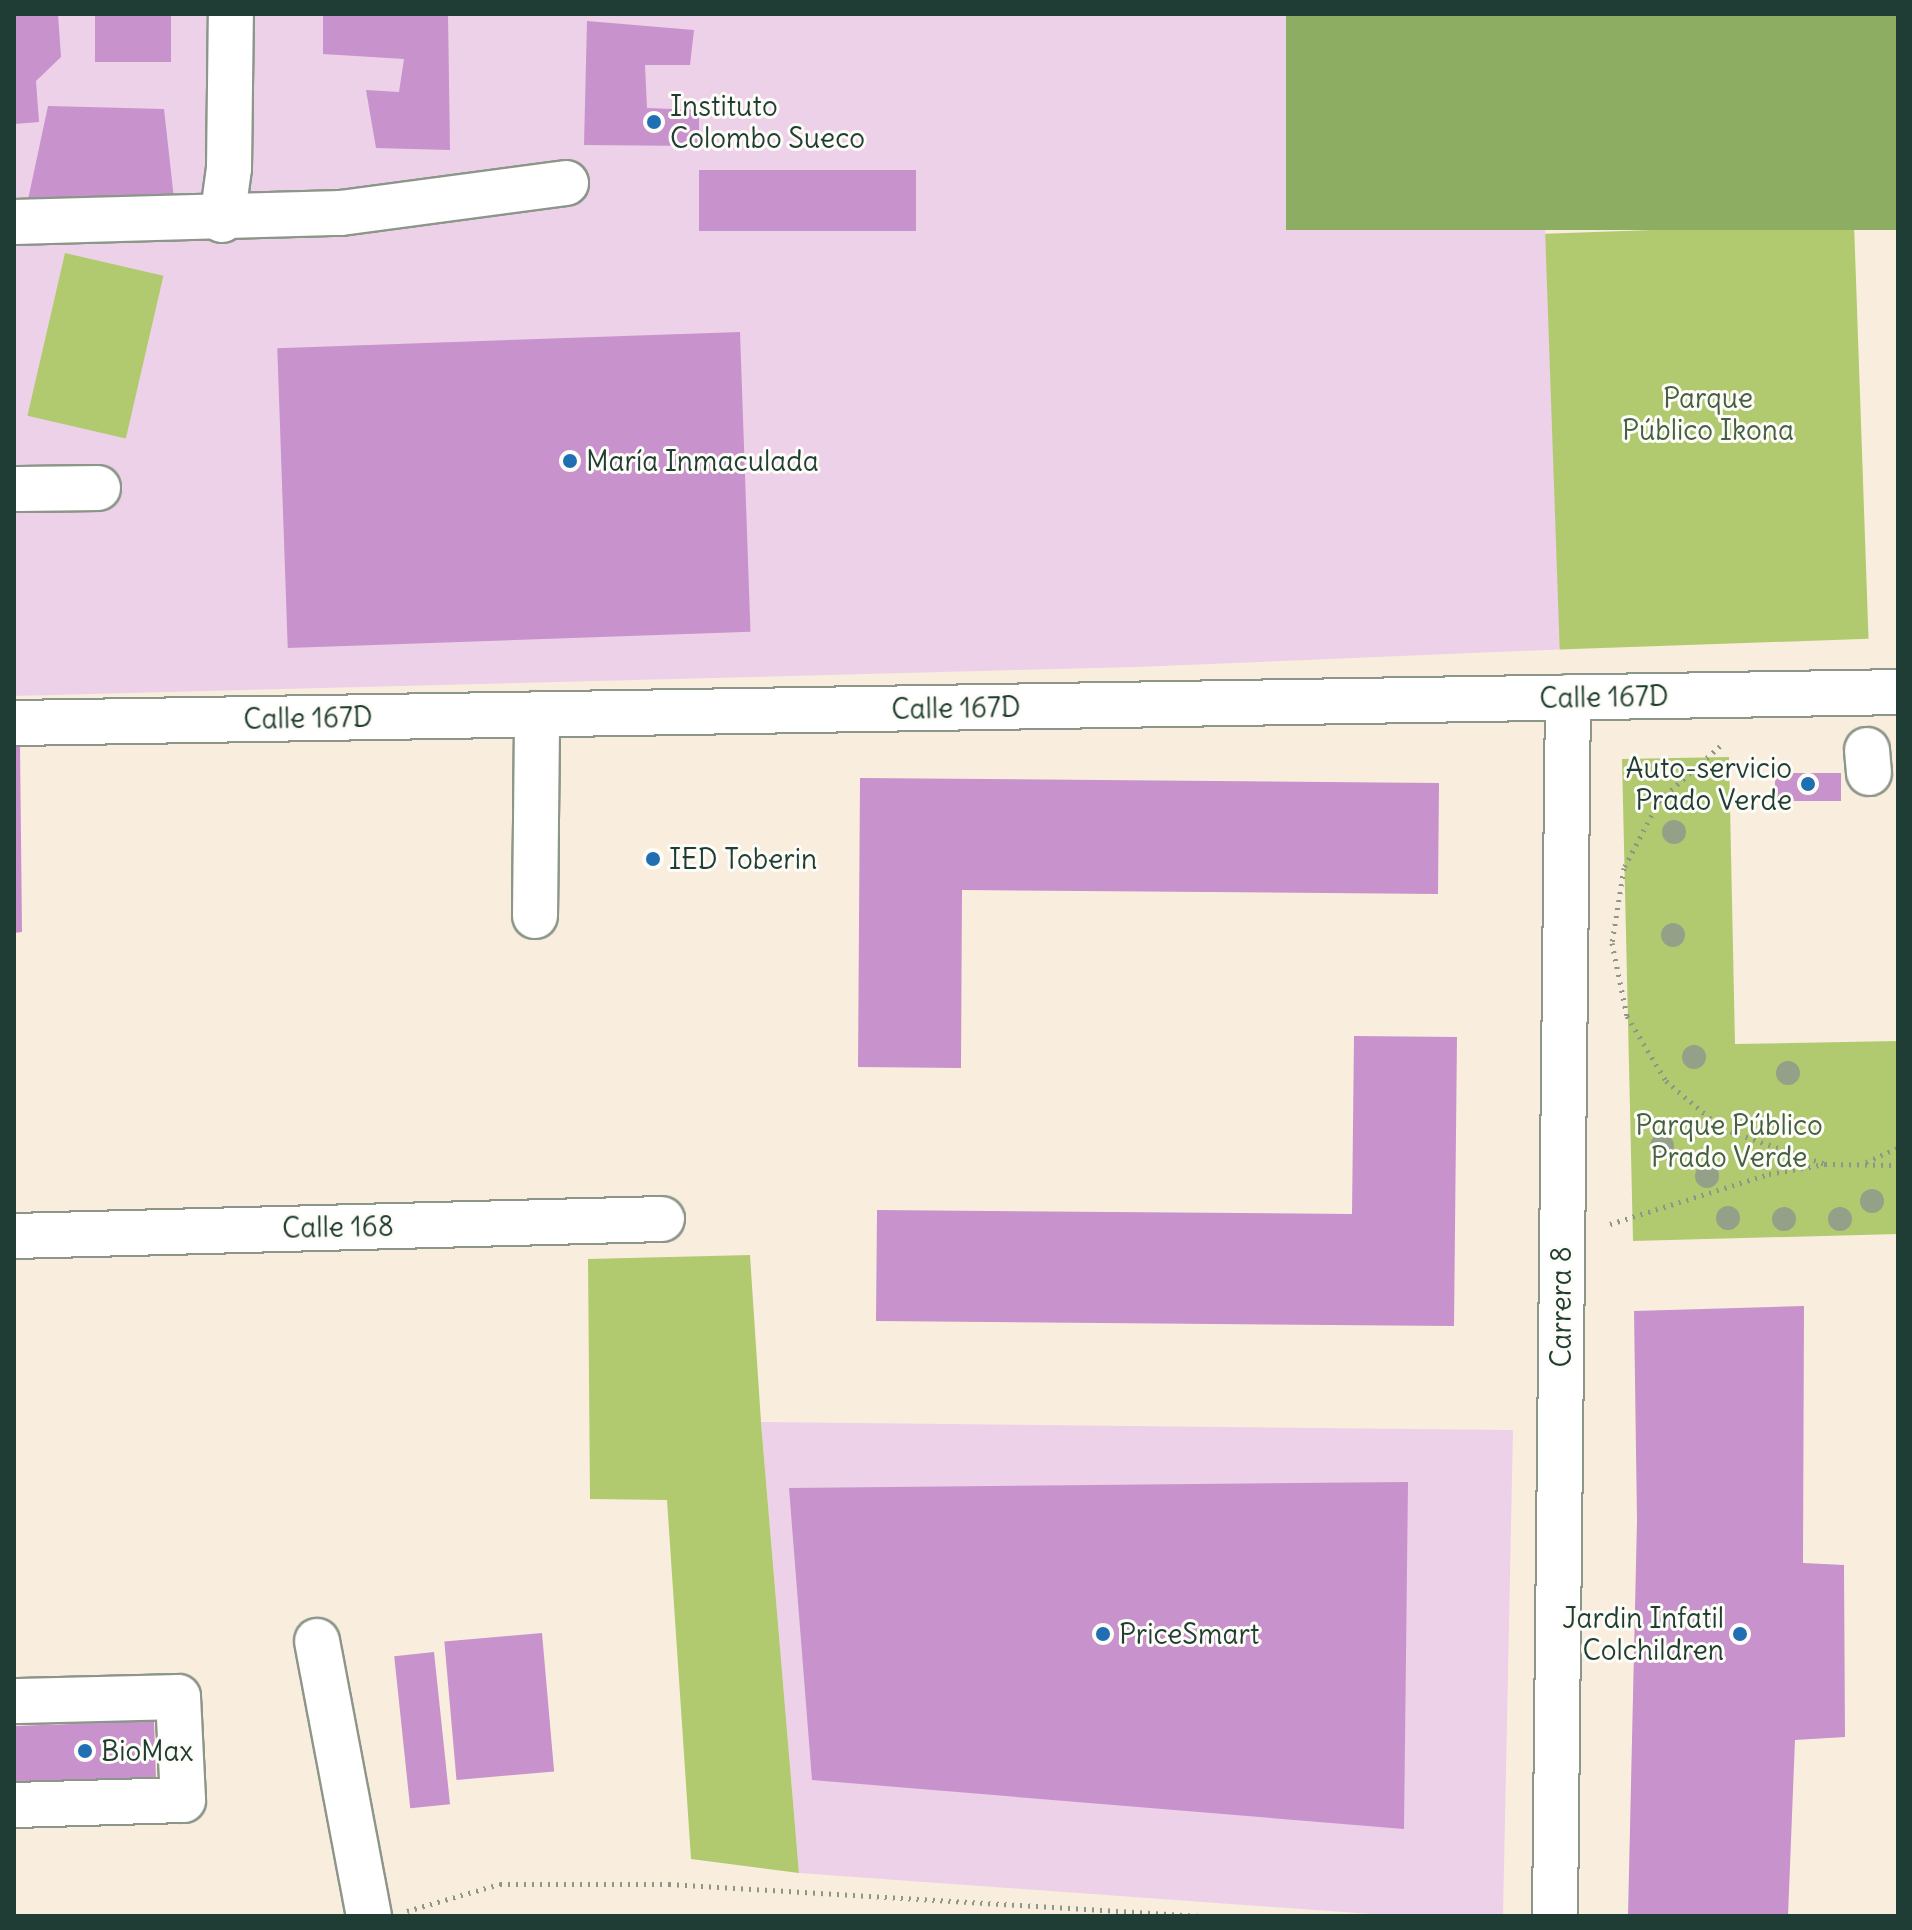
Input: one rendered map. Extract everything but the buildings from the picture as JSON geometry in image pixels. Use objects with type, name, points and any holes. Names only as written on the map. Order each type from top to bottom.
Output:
[{"type":"street","points":[[222,220],[229,168],[231,14]]},
{"type":"street","points":[[14,222],[222,220],[341,213],[566,183]]},
{"type":"street","points":[[14,489],[98,488]]},
{"type":"street","name":"Calle 167D","points":[[14,723],[1898,692]]},
{"type":"street","name":"Carrera 8","points":[[1555,1916],[1568,697]]},
{"type":"street","points":[[535,916],[537,714]]},
{"type":"street","name":"Calle 168","points":[[14,1236],[662,1219]]},
{"type":"street","points":[[317,1641],[369,1916]]},
{"type":"street","points":[[14,1701],[178,1697],[183,1800],[14,1805]]},
{"type":"path","points":[[1720,746],[1659,801],[1624,868],[1612,943],[1627,1016],[1666,1081],[1723,1129],[1825,1164]]},
{"type":"path","points":[[1862,1164],[1898,1148]]},
{"type":"path","points":[[1610,1224],[1716,1189],[1825,1164],[1898,1165]]},
{"type":"path","points":[[394,1916],[500,1884],[669,1884],[1201,1916]]},
{"type":"shaded area","points":[[14,14],[1286,14],[1300,230],[1545,226],[1570,649],[1137,667],[14,696]]},
{"type":"shaded area","points":[[761,1422],[1513,1430],[1503,1916],[1399,1916],[799,1873]]},
{"type":"green space","points":[[1286,14],[1898,14],[1898,230],[1286,230]]},
{"type":"green space","name":"Parque Público Ikona","points":[[1854,223],[1869,639],[1560,650],[1545,234]]},
{"type":"green space","points":[[65,253],[163,276],[126,438],[27,416]]},
{"type":"green space","name":"Parque Público Prado Verde","points":[[1729,757],[1735,1044],[1898,1041],[1898,1234],[1633,1241],[1622,759]]},
{"type":"green space","points":[[750,1255],[799,1873],[691,1859],[667,1500],[590,1499],[588,1259]]},
{"type":"place","name":"Instituto Colombo Sueco","points":[[654,122]]},
{"type":"place","name":"María Inmaculada","points":[[570,461]]},
{"type":"place","name":"Auto-servicio Prado Verde","points":[[1808,784]]},
{"type":"place","name":"IED Toberin","points":[[653,859]]},
{"type":"place","name":"PriceSmart","points":[[1103,1634]]},
{"type":"place","name":"Jardin Infatil Colchildren","points":[[1740,1634]]},
{"type":"place","name":"BioMax","points":[[85,1751]]}]
